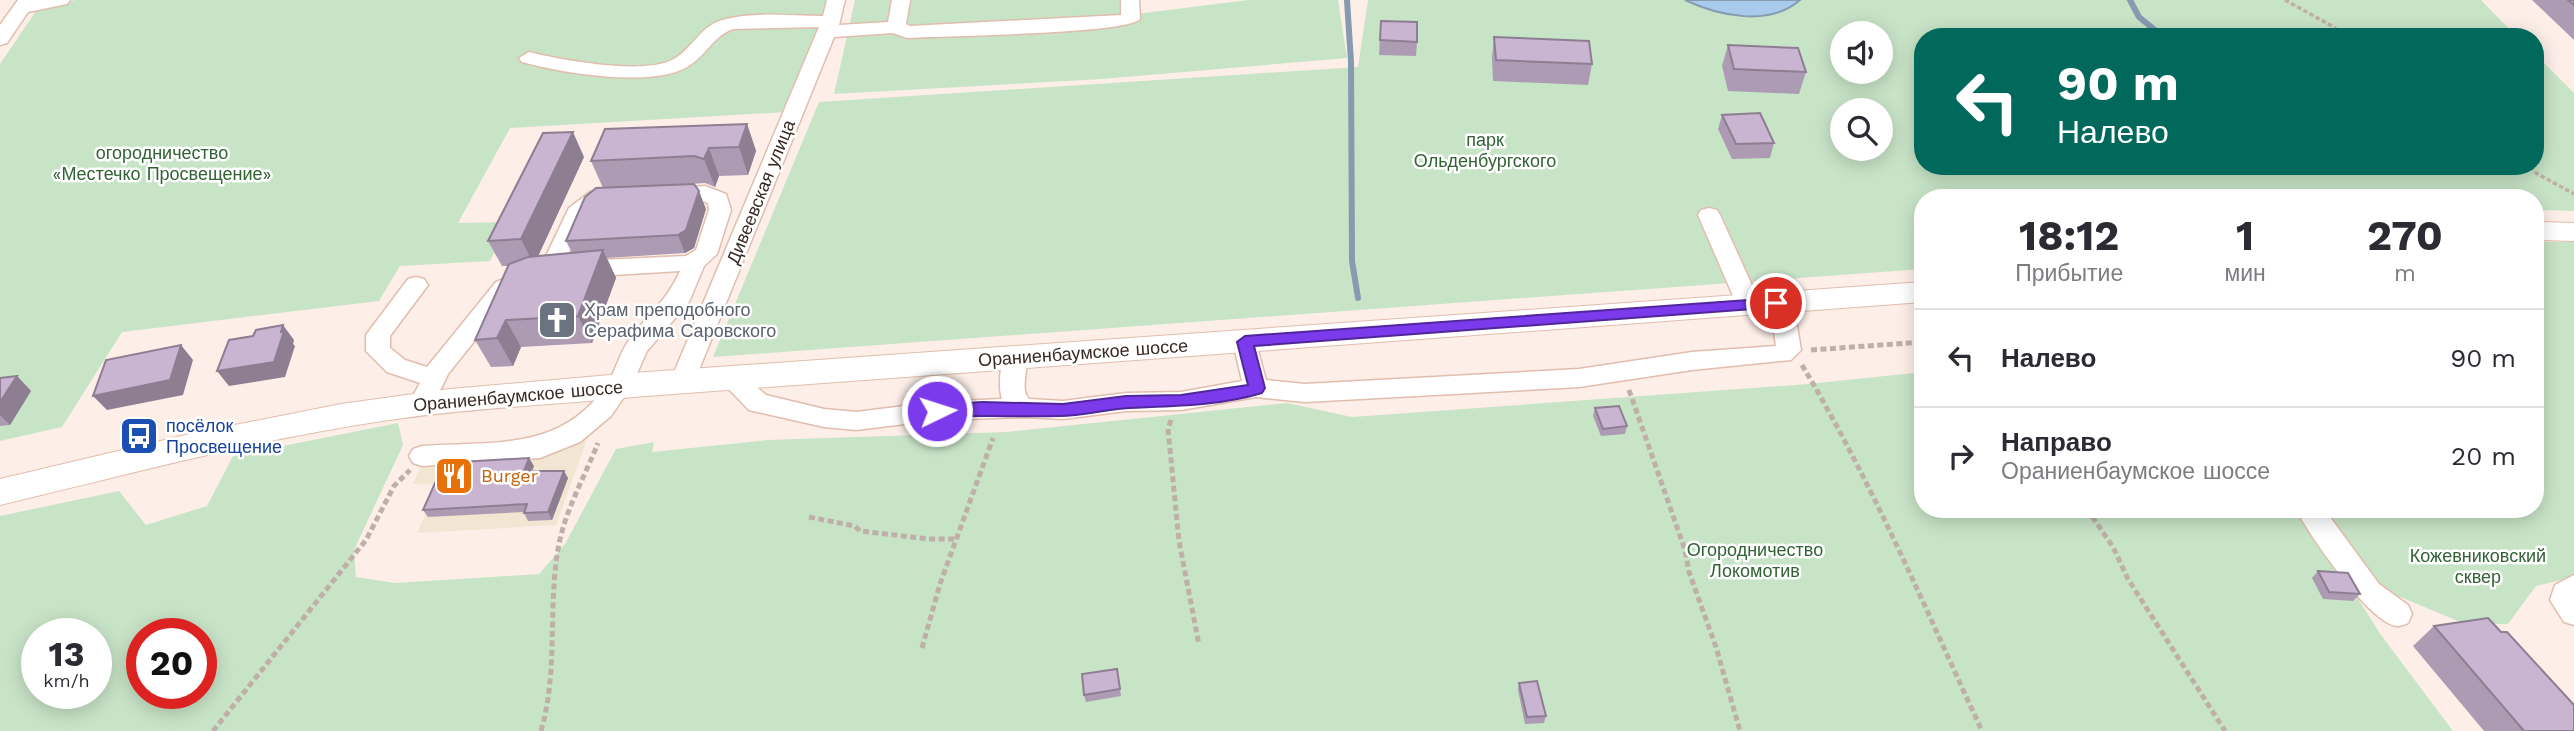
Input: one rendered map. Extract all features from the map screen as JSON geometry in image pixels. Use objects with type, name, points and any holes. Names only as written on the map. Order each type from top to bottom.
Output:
[{"type":"main road","points":[[2544,231],[2574,232]]},
{"type":"main road","name":"Ораниенбаумское шоссе","points":[[0,492],[427,391],[619,387],[1914,293]]},
{"type":"street","points":[[0,39],[24,4],[61,0]]},
{"type":"street","name":"Дивеевская улица","points":[[682,382],[829,27],[836,0]]},
{"type":"street","points":[[895,27],[901,0],[910,0]]},
{"type":"street","points":[[530,58],[558,65],[611,70],[664,69],[678,64],[711,33],[728,24],[895,27],[907,32],[1090,24],[1131,19],[1130,0]]},
{"type":"street","points":[[544,272],[691,263],[706,254],[720,210],[718,199],[705,193],[651,195]]},
{"type":"street","points":[[416,285],[378,335],[377,342],[378,351],[427,391],[504,288],[544,272],[554,264],[577,213],[598,198],[625,196]]},
{"type":"street","points":[[731,379],[758,403],[824,418],[856,421],[937,411],[1025,408],[1063,410],[1126,402],[1181,401],[1256,388],[1305,393],[1578,378],[1692,361],[1771,356],[1789,350],[1784,320],[1762,304],[1709,215]]},
{"type":"street","points":[[422,456],[540,448],[571,435],[602,409],[619,387],[637,347],[681,296],[693,267],[691,263]]},
{"type":"street","points":[[1245,342],[1256,388]]},
{"type":"street","points":[[1015,358],[1012,391],[1016,402],[1025,408]]},
{"type":"street","points":[[2316,518],[2369,592],[2398,614]]},
{"type":"street","points":[[2574,587],[2565,593],[2564,600],[2574,612]]},
{"type":"path","points":[[2285,0],[2335,28]]},
{"type":"path","points":[[2540,175],[2574,194]]},
{"type":"path","points":[[1789,350],[1914,343]]},
{"type":"path","points":[[1789,350],[1806,370],[1830,412],[1882,514],[1982,731]]},
{"type":"path","points":[[1623,371],[1685,550],[1689,572],[1716,647],[1740,731]]},
{"type":"path","points":[[1181,401],[1173,411],[1168,429],[1179,541],[1199,645]]},
{"type":"path","points":[[541,731],[551,695],[554,584],[559,541],[600,438]]},
{"type":"path","points":[[922,648],[940,584],[993,438]]},
{"type":"path","points":[[213,731],[366,540],[394,486]]},
{"type":"path","points":[[809,517],[855,526],[860,531],[929,539],[957,539]]},
{"type":"path","points":[[2093,518],[2113,547],[2128,579],[2225,731]]},
{"type":"shaded area","points":[[588,437],[556,525],[417,533],[439,484],[413,484],[431,446]]},
{"type":"green space","name":"огородничество «Местечко Просвещение»","points":[[75,0],[827,0],[819,30],[786,112],[510,128],[458,223],[509,222],[490,261],[400,266],[379,301],[122,332],[62,427],[0,441],[0,64],[38,8]]},
{"type":"green space","points":[[855,0],[1135,0],[1136,14],[1248,0],[1338,0],[1347,58],[1102,79],[834,94]]},
{"type":"green space","name":"парк Ольденбургского","points":[[1368,0],[2481,0],[2508,28],[1914,28],[1914,175],[2544,175],[2544,63],[2574,93],[2574,211],[2544,210],[2544,189],[1914,189],[1914,270],[713,357],[819,102],[1358,67]]},
{"type":"green space","name":"Кожевниковский сквер","points":[[2544,242],[2574,242],[2574,577],[2536,586],[2508,624],[2465,624],[2374,586],[2326,518],[2544,518]]},
{"type":"green space","name":"Огородничество Локомотив","points":[[1914,373],[1914,518],[2307,518],[2381,635],[2453,731],[0,731],[0,516],[119,491],[146,525],[207,506],[233,456],[398,423],[403,445],[354,550],[356,577],[395,583],[539,574],[565,544],[616,449],[654,442],[652,452],[768,440],[1007,432],[1287,403],[1352,417],[1808,384]]},
{"type":"water","points":[[1685,0],[1800,0],[1774,14],[1744,16],[1713,11]]},
{"type":"building","points":[[1381,21],[1417,22],[1417,42],[1380,40]]},
{"type":"building","points":[[1494,37],[1589,41],[1592,64],[1496,60]]},
{"type":"building","points":[[1728,45],[1798,48],[1806,72],[1734,69]]},
{"type":"building","points":[[1760,113],[1774,143],[1736,144],[1722,115]]},
{"type":"building","points":[[747,124],[739,147],[709,148],[704,159],[694,156],[591,161],[605,129]]},
{"type":"building","points":[[573,132],[521,239],[488,241],[543,133]]},
{"type":"building","points":[[694,184],[699,191],[686,230],[678,235],[566,241],[585,197],[596,188]]},
{"type":"building","points":[[603,250],[578,316],[506,320],[497,338],[475,340],[509,264],[528,257]]},
{"type":"building","points":[[283,325],[281,332],[284,331],[274,362],[217,371],[229,340],[253,336],[256,330]]},
{"type":"building","points":[[181,345],[170,380],[93,396],[106,360]]},
{"type":"building","points":[[17,376],[0,402],[0,378]]},
{"type":"building","points":[[1619,406],[1627,426],[1603,429],[1595,408]]},
{"type":"building","points":[[529,458],[524,471],[564,471],[548,512],[524,513],[527,504],[423,510],[444,463]]},
{"type":"building","points":[[2318,571],[2348,573],[2360,594],[2329,592]]},
{"type":"building","points":[[2488,618],[2501,632],[2507,632],[2574,705],[2574,731],[2524,731],[2434,626]]},
{"type":"building","points":[[1117,669],[1120,689],[1084,695],[1082,674]]},
{"type":"building","points":[[1537,681],[1546,716],[1527,717],[1519,683]]},
{"type":"waterway","points":[[1347,0],[1351,62],[1352,261],[1358,298]]},
{"type":"waterway","points":[[2130,0],[2139,17],[2152,28]]},
{"type":"place","name":"Храм преподобного Серафима Саровского","points":[[557,320]]},
{"type":"place","name":"посёлок Просвещение","points":[[139,436]]},
{"type":"place","name":"Burger","points":[[454,476]]},
{"type":"route","points":[[937,411],[982,408],[1063,410],[1126,402],[1181,401],[1231,394],[1256,388],[1245,342],[1776,303]]}]
